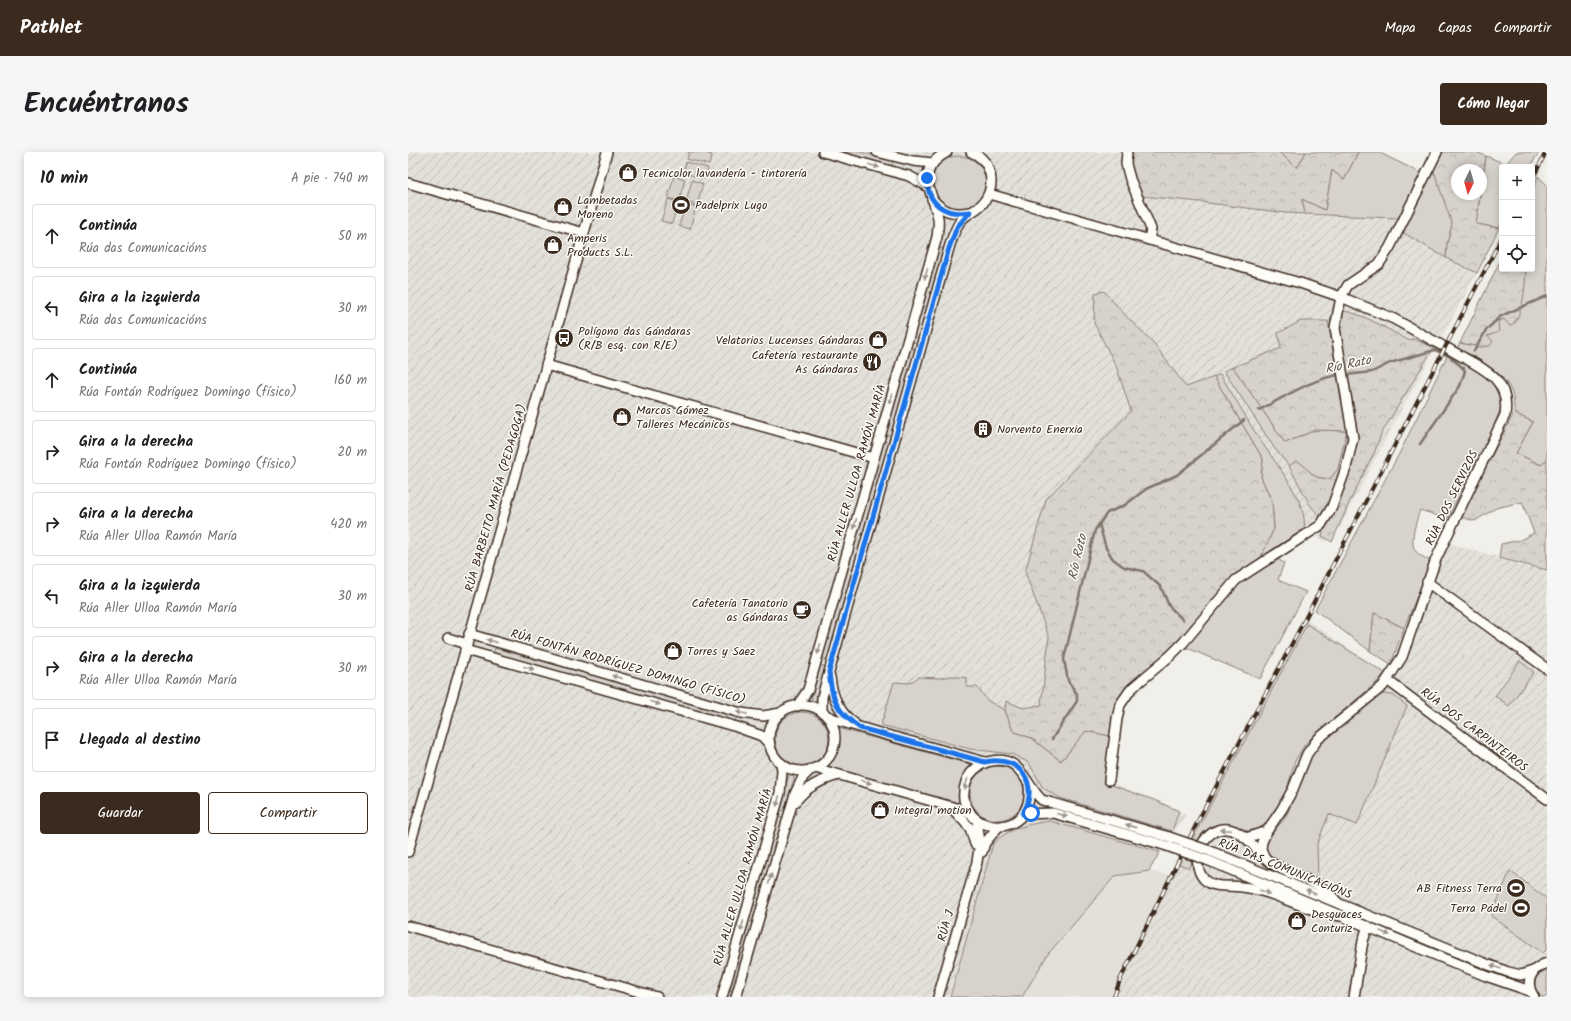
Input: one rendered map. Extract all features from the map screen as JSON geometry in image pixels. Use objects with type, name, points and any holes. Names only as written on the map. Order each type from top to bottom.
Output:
[{"type":"street","name":"RÚA BARBEITO MARÍA (PEDAGOGA)","points":[[408,852],[607,152]]},
{"type":"street","points":[[823,152],[909,176],[927,186],[927,178],[933,163],[947,152]]},
{"type":"street","points":[[877,152],[913,161],[933,163]]},
{"type":"street","points":[[736,997],[791,806],[799,784],[803,777],[828,759],[834,744],[834,728],[824,713],[822,697],[949,248],[957,227],[970,212],[982,205],[989,194],[991,187],[991,178],[982,156],[971,152]]},
{"type":"street","points":[[1127,152],[1126,164],[1130,179],[1151,229],[1149,240]]},
{"type":"street","points":[[1109,780],[1116,719],[1120,705],[1131,689],[1183,643],[1236,580],[1321,525],[1332,507],[1346,468],[1352,438],[1335,328],[1341,297],[1348,285],[1379,264],[1390,247],[1437,152]]},
{"type":"street","points":[[408,183],[584,233]]},
{"type":"street","name":"RÚA ALLER ULLOA RAMÓN MARÍA","points":[[797,706],[808,690],[937,237],[938,218],[927,186]]},
{"type":"street","name":"RÚA DOS SERVIZOS","points":[[989,194],[1300,283],[1341,297],[1394,320],[1493,375],[1506,396],[1505,415],[1443,542],[1427,582],[1402,657],[1387,680],[1373,694],[1318,739],[1307,754],[1293,789],[1267,831],[1261,849],[1264,856]]},
{"type":"street","points":[[931,198],[938,206],[948,212],[959,214],[970,212]]},
{"type":"street","points":[[546,365],[874,458]]},
{"type":"street","points":[[1427,582],[1547,669]]},
{"type":"street","name":"RÚA FONTÁN RODRÍGUEZ DOMINGO (FÍSICO)","points":[[469,634],[741,713],[763,716],[781,713]]},
{"type":"street","points":[[448,638],[466,647],[737,726],[762,736],[770,745]]},
{"type":"street","points":[[829,672],[831,692],[838,708],[848,719],[860,728]]},
{"type":"street","name":"RÚA DOS CARPINTEIROS","points":[[1387,680],[1547,799]]},
{"type":"street","points":[[970,812],[839,775],[813,769],[800,770],[790,768],[781,763],[772,751],[769,738],[772,724],[781,713],[788,708],[810,706],[839,721],[860,728],[985,762]]},
{"type":"street","name":"RÚA DAS COMUNICACIÓNS","points":[[985,762],[1001,760],[1016,766],[1026,777],[1029,785],[1035,793],[1042,800],[1169,837],[1343,916],[1532,994],[1530,977],[1533,971]]},
{"type":"street","points":[[985,762],[971,772],[964,788],[965,800],[970,812],[976,820],[983,824],[998,827],[1012,823],[1023,814],[1029,800],[1029,785]]},
{"type":"street","name":"RÚA ALLER ULLOA RAMÓN MARÍA","points":[[722,997],[780,793],[782,771],[781,763]]},
{"type":"street","points":[[791,806],[802,793],[815,784],[839,775]]},
{"type":"street","points":[[950,806],[970,828],[977,858]]},
{"type":"street","name":"RÚA DAS COMUNICACIÓNS","points":[[1023,814],[1053,813],[1164,845],[1208,855],[1338,903],[1508,972],[1521,975],[1533,971],[1540,965],[1547,963]]},
{"type":"street","name":"RÚA J","points":[[938,997],[977,858],[980,842],[976,820]]},
{"type":"street","name":"RÚA J","points":[[977,858],[985,843],[998,827]]},
{"type":"street","points":[[1338,903],[1327,892],[1303,878],[1272,864],[1239,833],[1219,829],[1205,840],[1199,851],[1198,864],[1201,875],[1211,884],[1262,890],[1313,911],[1329,915],[1343,916]]},
{"type":"street","points":[[1246,838],[1267,831]]},
{"type":"street","points":[[408,926],[657,997]]},
{"type":"street","points":[[1354,997],[1363,941],[1368,926]]},
{"type":"shaded area","points":[[408,152],[1124,152],[1124,167],[1132,195],[1286,213],[1397,218],[1406,222],[1446,258],[1477,273],[1392,427],[1340,527],[1325,541],[1306,531],[1121,699],[1111,783],[1154,800],[1186,815],[1160,852],[1093,832],[993,844],[949,997],[408,997]]},
{"type":"shaded area","points":[[1443,542],[1547,570],[1547,997],[1114,997],[1120,980],[1200,817],[1305,619],[1385,673],[1387,680],[1402,657]]},
{"type":"shaded area","points":[[1149,871],[1176,876],[1120,997],[1022,997],[1048,954],[1115,876]]},
{"type":"green space","points":[[689,152],[703,152],[712,155],[709,165],[687,159]]},
{"type":"green space","points":[[841,152],[861,152],[893,161],[892,166]]},
{"type":"green space","points":[[1132,152],[1279,152],[1297,168],[1306,152],[1358,152],[1344,180],[1332,170],[1325,210],[1302,199],[1305,214],[1142,196],[1131,168]]},
{"type":"green space","points":[[1279,152],[1306,152],[1297,168]]},
{"type":"green space","points":[[1358,152],[1378,152],[1423,174],[1400,220],[1397,218],[1305,214],[1302,199],[1325,210],[1332,170],[1344,180]]},
{"type":"green space","points":[[1442,152],[1476,152],[1486,156],[1485,164],[1451,164],[1451,200],[1479,200],[1476,224],[1499,228],[1477,273],[1446,258],[1447,244],[1452,224],[1433,169]]},
{"type":"green space","points":[[1516,152],[1539,152],[1532,164],[1506,164]]},
{"type":"green space","points":[[959,156],[969,158],[978,164],[984,173],[986,183],[984,193],[978,202],[969,208],[959,210],[949,208],[940,202],[934,193],[932,183],[934,173],[940,164],[949,158]]},
{"type":"green space","points":[[1486,156],[1506,164],[1499,164],[1499,228],[1476,224],[1480,200],[1487,200],[1487,164],[1485,164]]},
{"type":"green space","points":[[686,162],[708,168],[705,179],[683,173]]},
{"type":"green space","points":[[1433,169],[1453,224],[1447,244],[1446,258],[1402,232]]},
{"type":"green space","points":[[674,176],[685,179],[679,201],[668,198]]},
{"type":"green space","points":[[1538,176],[1547,185],[1547,460],[1541,465],[1516,453],[1533,422],[1514,413],[1513,397],[1505,380],[1482,362],[1457,348],[1460,343],[1480,347],[1486,336],[1491,335],[1498,321],[1504,319],[1515,323],[1525,283],[1526,272],[1535,272],[1535,184]]},
{"type":"green space","points":[[692,180],[703,184],[697,205],[686,202]]},
{"type":"green space","points":[[668,199],[678,202],[672,224],[661,221]]},
{"type":"green space","points":[[686,204],[696,207],[690,229],[679,226]]},
{"type":"green space","points":[[938,247],[943,249],[917,343],[912,342]]},
{"type":"green space","points":[[1499,263],[1499,272],[1526,272],[1523,300],[1515,322],[1510,326],[1504,319],[1498,321],[1499,332],[1487,336],[1493,341],[1490,346],[1480,347],[1460,343]]},
{"type":"green space","points":[[1104,291],[1126,316],[1152,341],[1186,387],[1214,377],[1263,459],[1261,477],[1272,502],[1274,529],[1261,557],[1232,580],[1172,648],[1144,672],[1118,699],[1110,736],[1086,731],[1061,761],[1031,738],[1013,731],[1005,710],[1006,701],[1023,708],[1041,705],[1049,637],[1025,572],[1046,499],[1131,411],[1116,366],[1094,323],[1095,293]]},
{"type":"green space","points":[[1343,311],[1351,312],[1368,319],[1408,340],[1413,339],[1434,347],[1381,434],[1375,451],[1350,501],[1332,542],[1322,536],[1325,523],[1356,435],[1338,329]]},
{"type":"green space","points":[[1301,321],[1328,321],[1347,431],[1315,430],[1285,443],[1233,367],[1281,348],[1278,333]]},
{"type":"green space","points":[[910,348],[915,350],[891,436],[885,434]]},
{"type":"green space","points":[[1448,354],[1473,366],[1490,378],[1501,395],[1503,403],[1487,442],[1447,519],[1420,510],[1414,529],[1413,544],[1417,553],[1431,561],[1404,628],[1374,613],[1370,651],[1315,610],[1400,452]]},
{"type":"green space","points":[[1233,367],[1285,443],[1315,430],[1347,431],[1338,469],[1330,479],[1317,477],[1296,462],[1289,466],[1275,449],[1224,371]]},
{"type":"green space","points":[[1220,374],[1260,440],[1296,495],[1304,519],[1304,529],[1261,557],[1274,528],[1272,502],[1261,477],[1263,459],[1214,377]]},
{"type":"green space","points":[[1514,413],[1533,422],[1516,453],[1541,465],[1547,460],[1547,570],[1499,558],[1501,544],[1520,540],[1534,533],[1522,502],[1496,508],[1475,521],[1460,517]]},
{"type":"green space","points":[[1347,431],[1350,439],[1331,503],[1321,518],[1310,505],[1289,466],[1296,461],[1302,464],[1317,477],[1330,479],[1338,469]]},
{"type":"green space","points":[[884,441],[889,442],[827,660],[822,658]]},
{"type":"green space","points":[[1276,558],[1284,563],[1278,580],[1306,592],[1260,679],[1185,647],[1236,584]]},
{"type":"green space","points":[[1374,613],[1404,628],[1391,664],[1370,651]]},
{"type":"green space","points":[[1307,624],[1385,673],[1377,682],[1310,739],[1304,746],[1295,761],[1286,793],[1268,823],[1254,831],[1246,831],[1221,824],[1212,826],[1204,833],[1189,868],[1179,864]]},
{"type":"green space","points":[[495,648],[737,716],[735,722],[493,653]]},
{"type":"green space","points":[[1520,661],[1534,672],[1509,706],[1495,696]]},
{"type":"green space","points":[[820,665],[826,667],[815,701],[811,700]]},
{"type":"green space","points":[[952,676],[967,678],[967,687],[977,687],[988,701],[1005,710],[1013,731],[1031,738],[1061,761],[1086,731],[1110,736],[1106,783],[1154,800],[1179,811],[1172,831],[1060,798],[1043,788],[1029,763],[1012,754],[970,749],[881,725],[894,682],[909,683],[919,677],[939,678]]},
{"type":"green space","points":[[1382,694],[1393,695],[1407,706],[1357,825],[1329,814],[1317,844],[1318,879],[1267,855],[1265,847],[1266,842],[1287,814],[1301,774],[1313,752],[1340,724],[1361,707]]},
{"type":"green space","points":[[802,712],[812,714],[821,720],[827,729],[829,739],[827,749],[821,758],[812,764],[802,766],[792,764],[783,758],[777,749],[775,739],[777,729],[783,720],[792,714]]},
{"type":"green space","points":[[838,728],[973,765],[961,783],[960,793],[962,804],[827,767],[834,758],[838,749]]},
{"type":"green space","points":[[997,766],[1007,768],[1016,774],[1022,783],[1024,793],[1022,803],[1016,812],[1007,818],[997,820],[987,818],[978,812],[972,803],[970,793],[972,783],[978,774],[987,768]]},
{"type":"green space","points":[[792,774],[794,779],[784,811],[779,810],[789,775]]},
{"type":"green space","points":[[777,817],[783,818],[760,899],[754,897]]},
{"type":"green space","points":[[1050,821],[1160,852],[1149,871],[1115,876],[1048,954],[1022,997],[950,997],[993,844],[1012,830],[1027,825]]},
{"type":"green space","name":"Terra Pádel","points":[[1510,871],[1547,899],[1547,949],[1543,953],[1491,916]]},
{"type":"green space","points":[[752,904],[757,906],[733,991],[728,990]]},
{"type":"green space","points":[[1398,932],[1506,977],[1519,980],[1526,979],[1525,985],[1508,981],[1396,935]]},
{"type":"green space","points":[[1547,970],[1547,997],[1542,997],[1536,991],[1535,981],[1540,974]]},
{"type":"waterway","name":"Río Rato","points":[[1474,351],[1487,329],[1501,316],[1547,296]]},
{"type":"waterway","name":"Río Rato","points":[[1346,375],[1372,372],[1390,363],[1435,350],[1449,356],[1464,368]]},
{"type":"waterway","points":[[1420,444],[1460,386],[1465,371],[1463,368]]},
{"type":"waterway","name":"Río Rato","points":[[1259,410],[1288,394],[1321,379],[1341,375]]},
{"type":"waterway","name":"Río Rato","points":[[1052,739],[1077,701],[1077,694],[1068,681],[1064,659],[1095,530],[1107,513],[1125,505],[1146,489],[1177,475],[1244,420]]},
{"type":"waterway","points":[[1099,524],[1106,548],[1113,559],[1124,567],[1143,571],[1161,587],[1169,606],[1183,620]]},
{"type":"railway","points":[[1535,174],[1546,152]]},
{"type":"railway","points":[[1114,997],[1120,980],[1200,817],[1305,619],[1499,243]]},
{"type":"place","name":"Tecnicolor lavandería - tintorería","points":[[628,173]]},
{"type":"place","name":"Padelprix Lugo","points":[[681,205]]},
{"type":"place","name":"Lambetadas Moreno","points":[[563,207]]},
{"type":"place","name":"Amperis Products S.L.","points":[[553,245]]},
{"type":"place","name":"Polígono das Gándaras (R/B esq. con R/E)","points":[[564,338]]},
{"type":"place","name":"Velatorios Lucenses Gándaras","points":[[878,340]]},
{"type":"place","name":"Cafetería restaurante As Gándaras","points":[[872,362]]},
{"type":"place","name":"Marcos Gómez Talleres Mecánicos","points":[[622,417]]},
{"type":"place","name":"Norvento Enerxia","points":[[983,429]]},
{"type":"place","name":"Cafetería Tanatorio as Gándaras","points":[[802,610]]},
{"type":"place","name":"Torres y Saez","points":[[673,651]]},
{"type":"place","name":"Integral motion","points":[[880,810]]},
{"type":"place","name":"AB Fitness Terra","points":[[1516,888]]},
{"type":"place","name":"Terra Pádel","points":[[1521,908]]},
{"type":"place","name":"Desguaces Conturiz","points":[[1297,921]]},
{"type":"route","points":[[927,178],[927,186],[931,198],[938,206],[948,212],[959,214],[970,212],[961,220],[949,248],[829,672],[831,692],[838,708],[848,719],[860,728],[985,762],[1001,760],[1016,766],[1022,771],[1029,785],[1030,795],[1028,805],[1023,814],[1031,813]]}]
